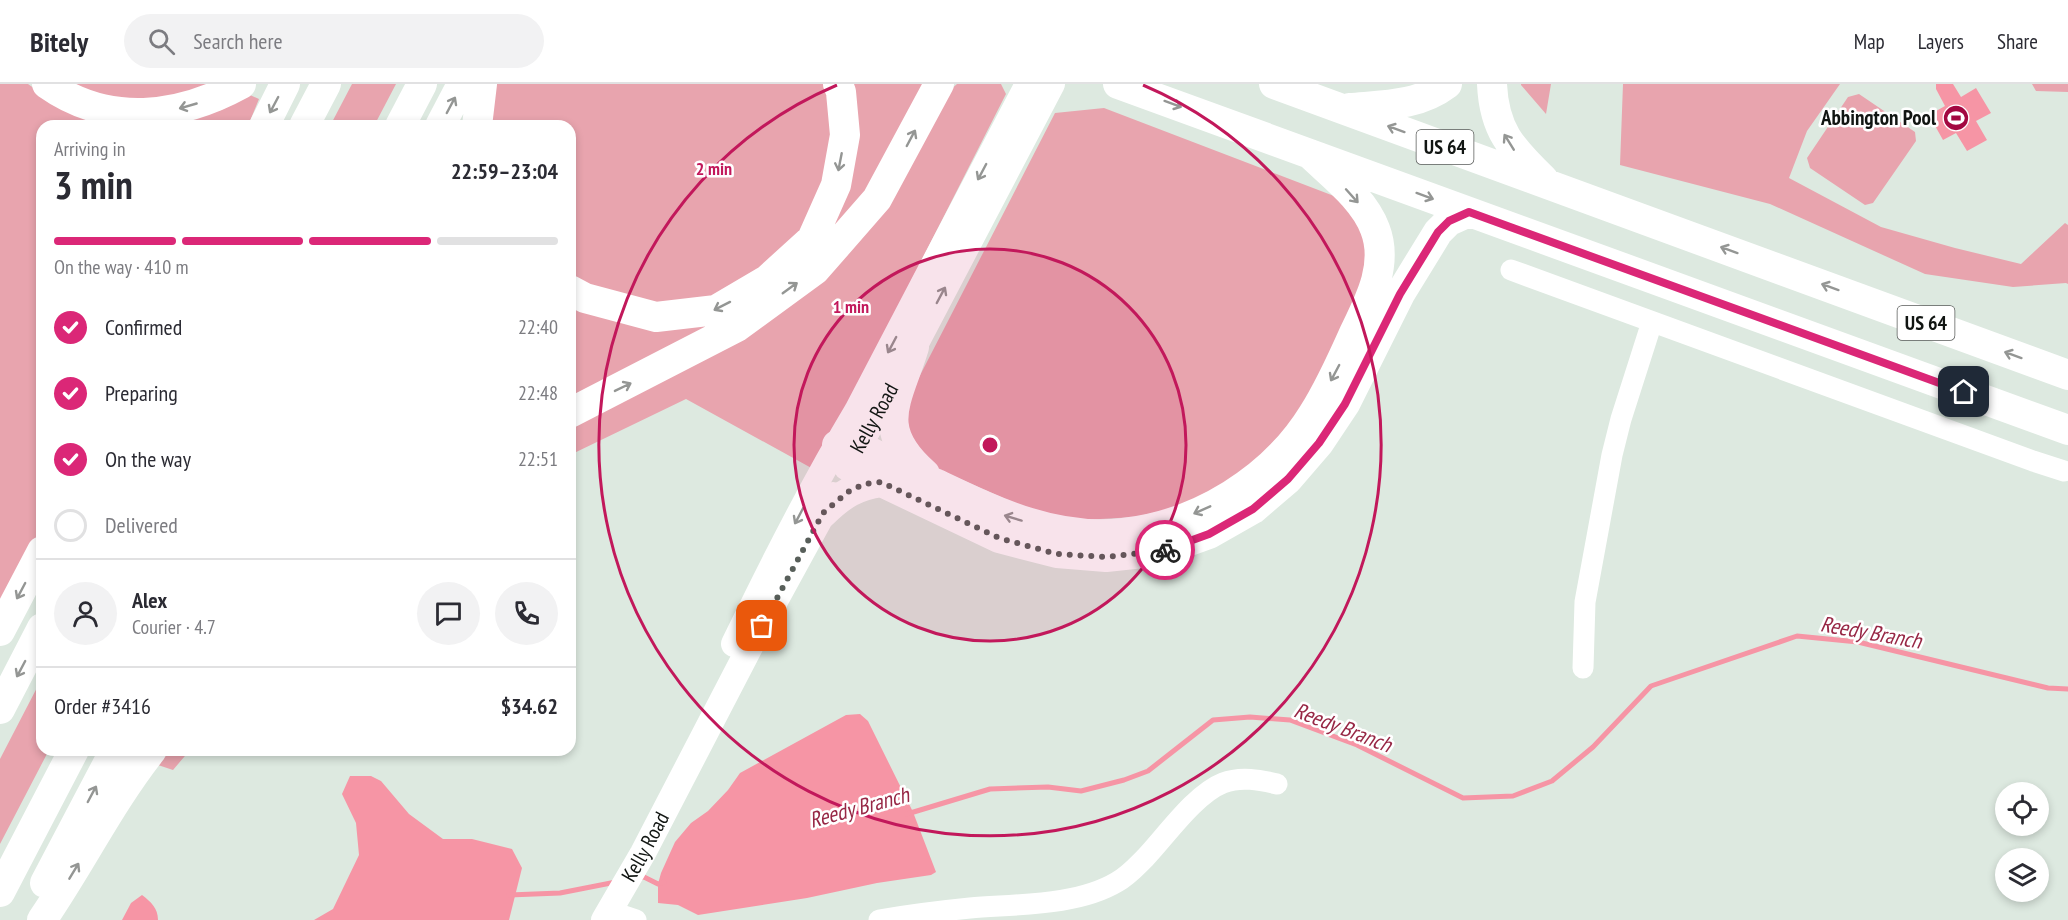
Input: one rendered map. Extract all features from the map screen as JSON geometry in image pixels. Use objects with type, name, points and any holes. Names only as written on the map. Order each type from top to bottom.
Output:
[{"type":"highway","points":[[47,84],[88,104],[119,111],[149,114],[183,108],[219,96],[241,84]]},
{"type":"highway","points":[[267,120],[285,84]]},
{"type":"highway","points":[[307,120],[326,84]]},
{"type":"highway","points":[[403,120],[422,84]]},
{"type":"highway","points":[[443,120],[462,84]]},
{"type":"highway","points":[[478,120],[482,84]]},
{"type":"highway","points":[[576,293],[585,298],[656,317],[716,310],[767,280],[812,239],[836,185],[845,135],[841,92],[838,84]]},
{"type":"highway","points":[[576,410],[736,327],[815,270],[877,199],[939,84]]},
{"type":"highway","name":"US 64","points":[[1118,84],[2068,430]]},
{"type":"highway","name":"US 64","points":[[1274,84],[2068,375]]},
{"type":"highway","points":[[1341,109],[1419,100],[1447,84]]},
{"type":"highway","points":[[1492,84],[1493,105],[1499,126],[1516,154],[1549,185]]},
{"type":"highway","points":[[847,453],[934,482],[1004,515],[1049,528],[1084,533],[1122,533],[1170,523],[1226,499],[1252,480],[1291,444],[1313,415],[1365,311],[1377,279],[1379,256],[1376,231],[1366,212],[1310,154]]},
{"type":"highway","points":[[847,453],[881,482],[999,538],[1057,554],[1106,557],[1162,551],[1209,534],[1253,509],[1288,479],[1319,443],[1345,404],[1400,294],[1438,232],[1449,221],[1469,212]]},
{"type":"highway","points":[[914,347],[896,395],[893,408],[894,431],[903,450],[934,482]]},
{"type":"highway","points":[[823,513],[848,492],[864,484],[881,482]]},
{"type":"highway","points":[[0,632],[36,563]]},
{"type":"highway","points":[[0,709],[36,640]]},
{"type":"highway","points":[[0,892],[71,756]]},
{"type":"highway","points":[[26,920],[112,756]]},
{"type":"highway","points":[[42,920],[100,826],[148,756]]},
{"type":"main road","name":"Kelly Road","points":[[607,915],[650,817],[760,589],[914,347],[1020,124],[1028,84]]},
{"type":"main road","name":"Kelly Road","points":[[607,915],[643,854],[746,654],[823,513],[847,453],[858,411],[1020,124],[1052,84]]},
{"type":"lane","points":[[1511,270],[2032,461],[2067,469]]},
{"type":"lane","points":[[1583,668],[1585,602],[1612,455],[1621,418],[1653,322]]},
{"type":"lane","points":[[879,920],[971,908],[1041,904],[1102,890],[1120,881],[1133,870],[1195,802],[1208,791],[1224,783],[1240,779],[1256,779],[1277,784]]},
{"type":"lane","points":[[607,915],[636,920]]},
{"type":"shaded area","points":[[0,84],[28,84],[51,100],[165,120],[36,120],[36,544],[0,613]]},
{"type":"shaded area","points":[[60,84],[226,84],[141,105]]},
{"type":"shaded area","points":[[352,84],[396,84],[377,120],[333,120]]},
{"type":"shaded area","points":[[496,84],[830,84],[833,94],[829,182],[783,258],[711,299],[666,306],[576,283],[576,120],[489,120]]},
{"type":"shaded area","points":[[850,84],[928,84],[892,158],[836,235],[828,229]]},
{"type":"shaded area","points":[[957,84],[1001,84],[1006,94],[815,470],[686,399],[576,452],[576,419],[756,327]]},
{"type":"shaded area","points":[[1551,84],[1546,114],[1521,85]]},
{"type":"shaded area","points":[[1623,84],[1840,84],[1807,131],[1789,178],[1881,227],[2021,264],[2065,223],[2068,225],[2068,284],[2013,287],[1925,274],[1770,204],[1620,165]]},
{"type":"shaded area","points":[[2032,84],[2068,84],[2068,92],[2036,91]]},
{"type":"shaded area","points":[[1859,94],[1915,132],[1916,141],[1873,203],[1865,205],[1810,168],[1807,158],[1848,97]]},
{"type":"shaded area","points":[[250,95],[259,99],[250,120],[184,120],[221,110]]},
{"type":"shaded area","points":[[1104,108],[1334,196],[1357,215],[1368,240],[1369,271],[1306,408],[1234,483],[1184,506],[1135,517],[1083,520],[1035,512],[931,466],[901,419],[913,389],[1055,113]]},
{"type":"shaded area","points":[[576,303],[731,321],[576,397]]},
{"type":"shaded area","points":[[36,690],[36,756],[46,756],[0,844],[0,759]]},
{"type":"shaded area","points":[[163,756],[185,756],[173,770],[158,765]]},
{"type":"water","name":"Abbington Pool","points":[[1936,84],[1953,84],[1961,97],[1976,88],[1991,113],[1976,121],[1987,140],[1967,151],[1956,133],[1943,140],[1929,115],[1945,106],[1936,89]]},
{"type":"water","points":[[860,714],[868,721],[913,812],[936,872],[931,875],[877,883],[807,898],[698,915],[678,905],[658,903],[658,884],[661,873],[675,842],[691,823],[708,811],[728,790],[740,773],[846,715]]},
{"type":"water","points":[[350,776],[371,776],[381,781],[409,814],[443,839],[472,839],[512,849],[522,868],[509,920],[314,920],[333,909],[359,855],[356,823],[342,794]]},
{"type":"water","points":[[142,895],[157,912],[158,920],[122,920],[131,903]]},
{"type":"waterway","name":"Reedy Branch","points":[[907,814],[990,789],[1048,787],[1081,791],[1124,780],[1148,771],[1213,720],[1250,717],[1290,720],[1357,745],[1463,798],[1513,796],[1552,781],[1593,747],[1651,686],[1797,636],[1858,642],[2048,688],[2068,689]]},
{"type":"waterway","name":"Reedy Branch","points":[[637,878],[644,877],[658,884],[664,882]]},
{"type":"waterway","name":"Reedy Branch","points":[[509,895],[560,893],[616,882]]},
{"type":"way so far","points":[[762,626],[823,513],[848,492],[864,484],[881,482],[999,538],[1057,554],[1106,557],[1165,550]]},
{"type":"place","name":"Abbington Pool","points":[[1956,118]]},
{"type":"route","points":[[1165,550],[1209,534],[1253,509],[1288,479],[1319,443],[1345,404],[1400,294],[1438,232],[1449,221],[1469,212],[1964,392]]}]
